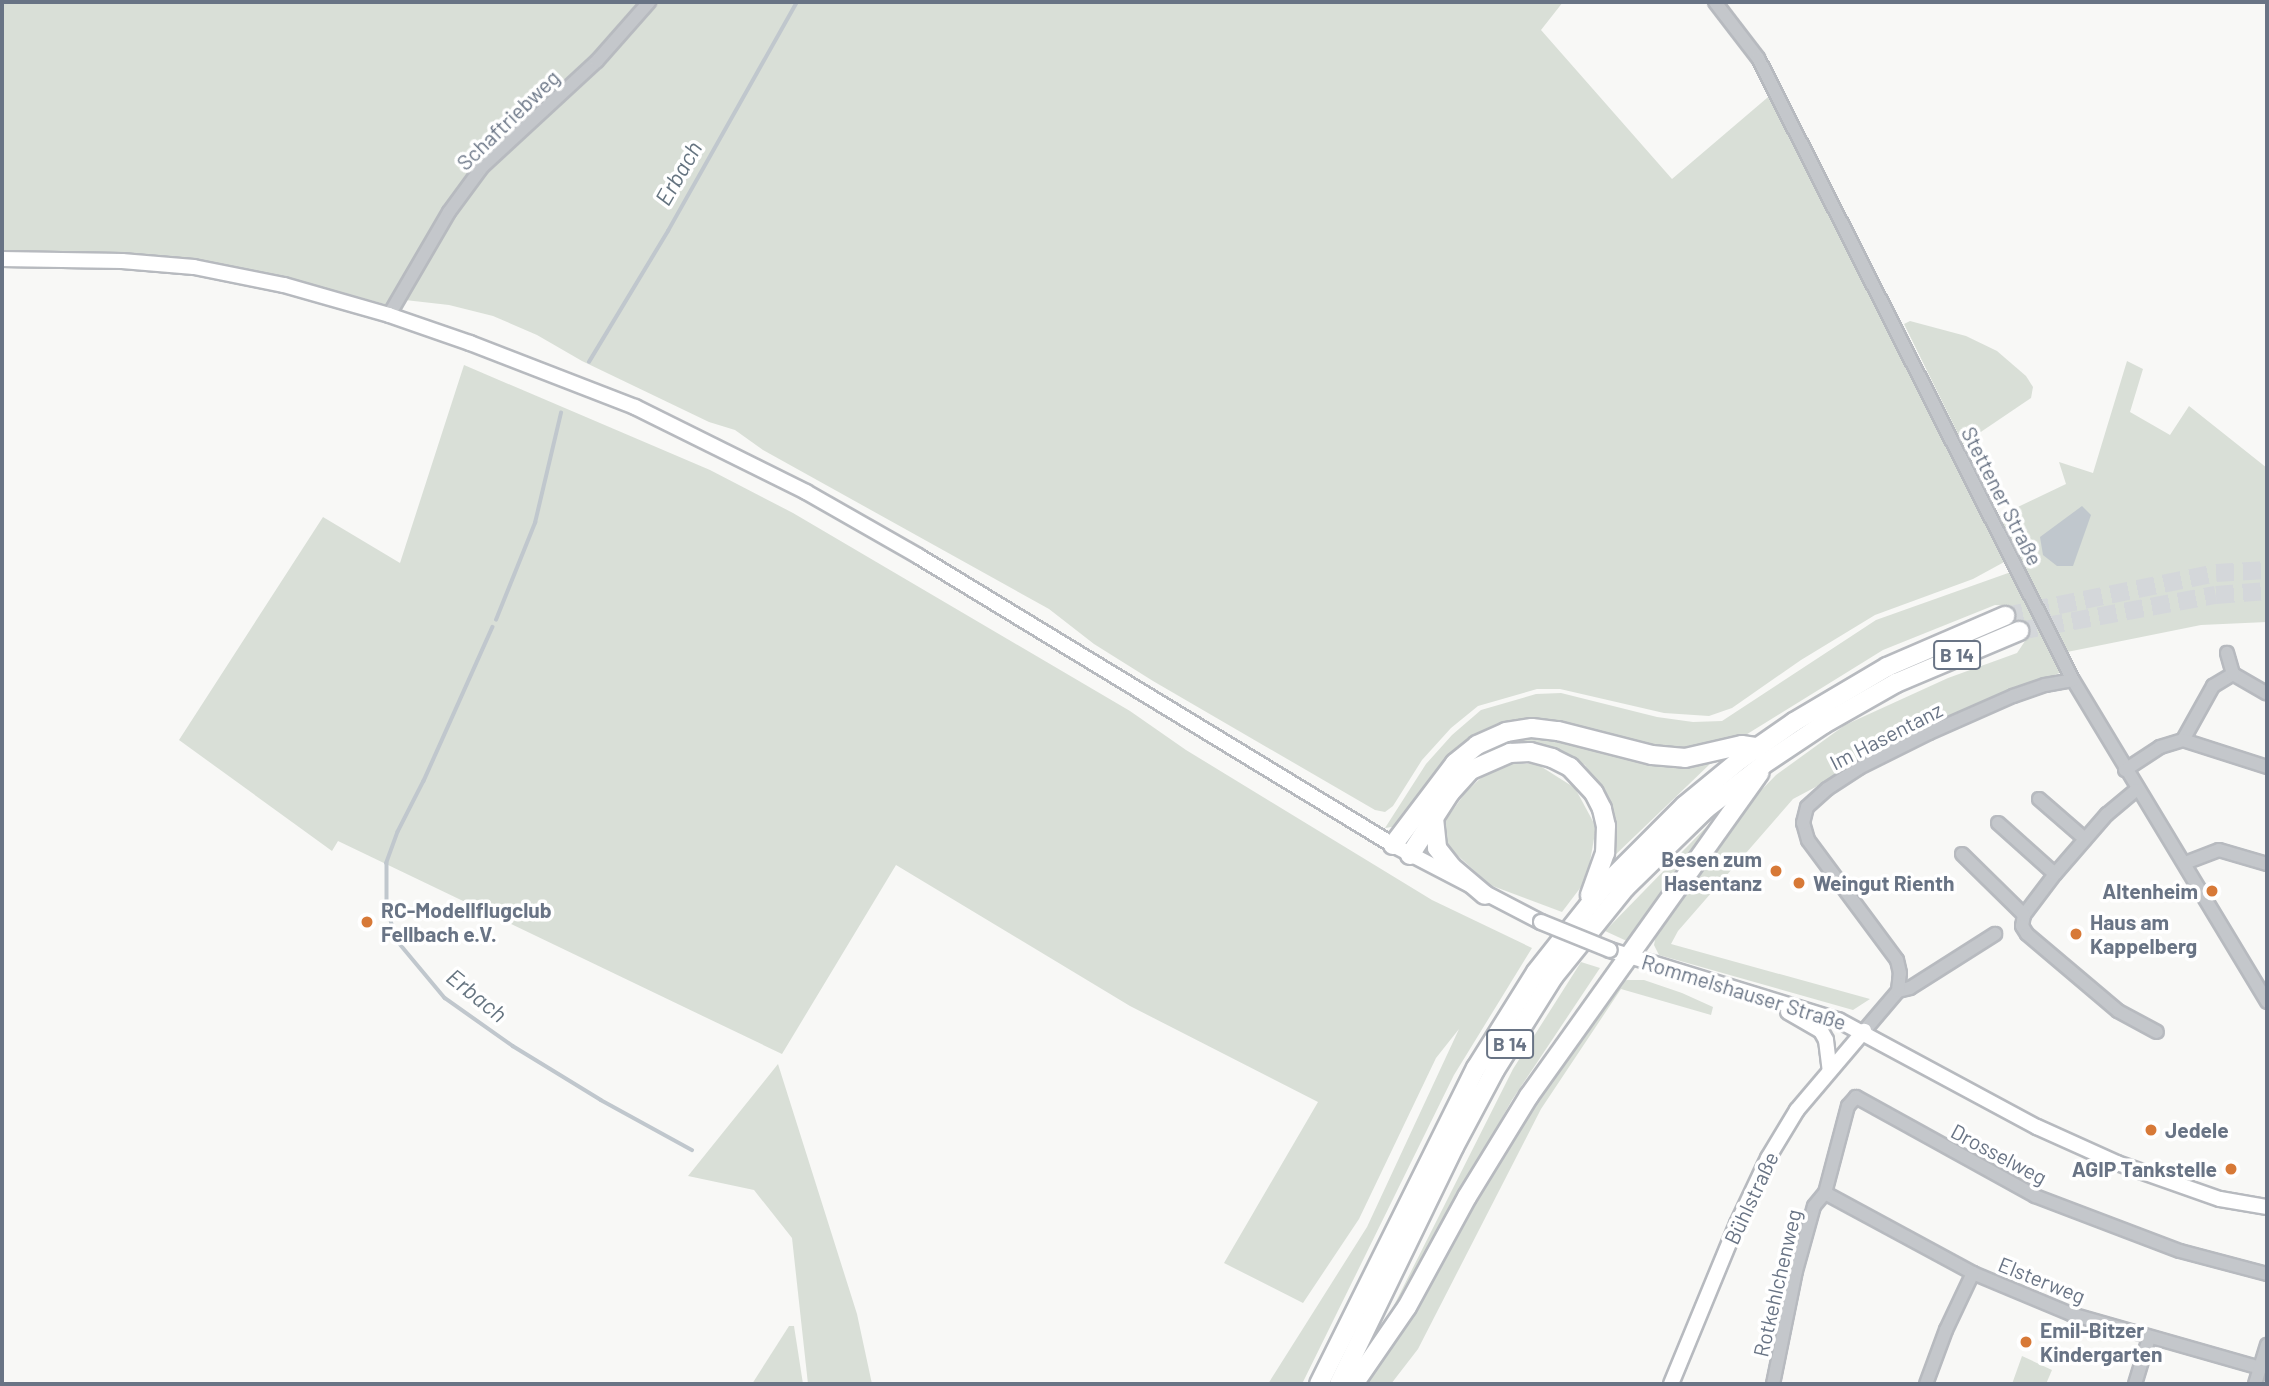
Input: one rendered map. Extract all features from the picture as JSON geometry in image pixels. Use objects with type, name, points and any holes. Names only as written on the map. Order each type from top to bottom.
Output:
[{"type":"highway","name":"B 14","points":[[1319,1384],[1476,1068],[1520,995],[1585,909],[1664,824],[1887,667],[2005,616]]},
{"type":"highway","name":"B 14","points":[[1339,1384],[1467,1121],[1546,987],[1590,929],[1644,869],[1761,755],[1824,724],[1896,683],[2019,631]]},
{"type":"highway","points":[[1354,1384],[1397,1324],[1467,1196],[1529,1096],[1718,828],[1753,786],[1761,755],[1742,746],[1685,758],[1652,755],[1558,731],[1532,728],[1506,732],[1478,745],[1455,762],[1393,845]]},
{"type":"highway","name":"B 14","points":[[1410,855],[1450,793],[1471,770],[1510,753],[1530,752],[1552,758],[1570,767],[1594,793],[1606,826],[1605,853],[1585,909]]},
{"type":"highway","points":[[1434,817],[1437,848],[1452,867],[1485,895]]},
{"type":"main road","name":"Rommelshauser Straße","points":[[2,258],[122,261],[194,267],[284,285],[389,314],[554,373],[635,407],[806,492],[918,556],[1304,793],[1485,895],[1541,922],[1610,950],[1810,1010],[1864,1031],[2037,1127],[2117,1163],[2210,1196],[2267,1207]]},
{"type":"main road","points":[[1731,988],[1803,1018],[1821,1031],[1827,1046],[1830,1071]]},
{"type":"main road","name":"Bühlstraße","points":[[1671,1384],[1737,1224],[1768,1158],[1797,1110],[1864,1031]]},
{"type":"street","name":"Schaftriebweg","points":[[389,314],[449,212],[482,167],[597,61],[649,2]]},
{"type":"street","name":"Stettener Straße","points":[[1715,2],[1758,58],[2073,680],[2136,790],[2263,985],[2267,1002]]},
{"type":"street","points":[[2227,653],[2232,674],[2267,694]]},
{"type":"street","points":[[2183,740],[2213,686],[2232,674]]},
{"type":"street","name":"Im Hasentanz","points":[[1898,991],[1902,981],[1897,960],[1808,840],[1803,823],[1807,807],[1827,789],[1859,768],[1930,733],[2024,692],[2073,680]]},
{"type":"street","points":[[2125,770],[2160,747],[2183,740],[2267,767]]},
{"type":"street","points":[[2136,790],[2107,814],[2055,874],[2024,915],[2022,926],[2027,934],[2118,1011],[2157,1032]]},
{"type":"street","points":[[2039,799],[2085,839]]},
{"type":"street","points":[[1998,823],[2055,874]]},
{"type":"street","points":[[2185,863],[2220,850],[2267,864]]},
{"type":"street","points":[[1962,855],[2024,915]]},
{"type":"street","points":[[1864,1031],[1898,991],[1910,988],[1995,934]]},
{"type":"street","name":"Drosselweg","points":[[1825,1193],[1848,1106],[1856,1097],[2035,1196],[2180,1251],[2267,1274]]},
{"type":"street","name":"Elsterweg","points":[[1825,1193],[1973,1273],[2071,1314],[2260,1368]]},
{"type":"street","name":"Rotkehlchenweg","points":[[1773,1384],[1796,1271],[1814,1206],[1825,1193]]},
{"type":"street","points":[[1926,1384],[1946,1330],[1973,1273]]},
{"type":"street","points":[[2136,1384],[2149,1338]]},
{"type":"street","points":[[2255,1384],[2267,1345]]},
{"type":"shaded area","points":[[2,2],[644,2],[595,57],[480,164],[388,305],[286,277],[194,260],[122,253],[2,251]]},
{"type":"shaded area","points":[[655,2],[1563,2],[1541,30],[1672,179],[1774,92],[1993,525],[2006,561],[1973,579],[1875,615],[1801,660],[1732,708],[1709,716],[1664,713],[1560,689],[1537,689],[1478,706],[1451,728],[1422,760],[1393,806],[1385,812],[1375,810],[1153,681],[1094,644],[1049,609],[763,450],[735,430],[709,422],[582,361],[537,335],[493,316],[449,305],[405,300],[453,214],[485,170],[599,64]]},
{"type":"shaded area","points":[[1910,321],[1966,336],[1997,351],[2026,376],[2033,387],[2031,398],[1963,444],[1904,324]]},
{"type":"shaded area","points":[[2127,361],[2143,369],[2130,412],[2170,435],[2189,406],[2267,468],[2267,622],[2201,625],[2067,652],[1999,516],[2066,484],[2059,462],[2093,473]]},
{"type":"shaded area","points":[[464,365],[710,470],[793,513],[1130,711],[1186,750],[1432,900],[1532,948],[1454,1075],[1302,1384],[1268,1384],[1367,1227],[1459,1029],[1436,1058],[1359,1219],[1303,1303],[1224,1263],[1318,1102],[1130,1006],[896,865],[782,1054],[338,841],[332,851],[179,740],[323,517],[400,563]]},
{"type":"shaded area","points":[[2082,506],[2091,515],[2073,566],[2057,566],[2043,555],[2040,537]]},
{"type":"shaded area","points":[[2011,572],[2062,672],[1946,718],[1793,799],[1678,931],[1671,944],[1870,999],[1853,1010],[1659,955],[1654,945],[1656,934],[1740,812],[1776,775],[1845,725],[1948,678],[2017,653],[2027,638],[2016,606],[1995,605],[1883,650],[1744,736],[1689,751],[1639,747],[1555,721],[1500,725],[1463,744],[1398,826],[1385,828],[1426,764],[1452,735],[1481,710],[1536,694],[1561,693],[1657,717],[1693,722],[1722,721],[1876,620]]},
{"type":"shaded area","points":[[1546,736],[1646,762],[1711,763],[1612,858],[1612,810],[1585,765],[1547,747],[1498,750],[1409,841],[1471,757],[1499,742]]},
{"type":"shaded area","points":[[1504,764],[1537,764],[1575,788],[1596,827],[1587,879],[1562,912],[1490,885],[1444,843],[1445,821],[1465,793],[1485,774]]},
{"type":"shaded area","points":[[1716,817],[1629,942],[1605,931]]},
{"type":"shaded area","points":[[1581,962],[1600,968],[1512,1100],[1371,1351],[1513,1069]]},
{"type":"shaded area","points":[[1644,980],[1682,993],[1713,1007],[1711,1015],[1621,989],[1541,1109],[1418,1349],[1391,1384],[1363,1384],[1404,1331],[1468,1213],[1524,1120],[1580,1035],[1619,983]]},
{"type":"shaded area","points":[[778,1064],[857,1314],[872,1384],[808,1384],[792,1238],[754,1190],[688,1176]]},
{"type":"shaded area","points":[[789,1326],[794,1326],[803,1384],[752,1384]]},
{"type":"shaded area","points":[[2022,1356],[2052,1370],[2046,1384],[2012,1384]]},
{"type":"waterway","name":"Erbach","points":[[589,362],[668,231],[797,2]]},
{"type":"waterway","name":"Erbach","points":[[496,620],[535,523],[561,413]]},
{"type":"waterway","name":"Erbach","points":[[493,627],[424,781],[398,832],[387,863],[387,901],[395,938],[445,998],[513,1046],[601,1100],[692,1150]]},
{"type":"tunnel","points":[[2005,616],[2216,573],[2267,570]]},
{"type":"tunnel","points":[[2019,631],[2216,595],[2267,591]]},
{"type":"place","name":"Besen zum Hasentanz","points":[[1776,871]]},
{"type":"place","name":"Weingut Rienth","points":[[1799,883]]},
{"type":"place","name":"Altenheim","points":[[2212,891]]},
{"type":"place","name":"RC-Modellflugclub Fellbach e.V.","points":[[367,922]]},
{"type":"place","name":"Haus am Kappelberg","points":[[2076,934]]},
{"type":"place","name":"Jedele","points":[[2151,1130]]},
{"type":"place","name":"AGIP Tankstelle","points":[[2231,1169]]},
{"type":"place","name":"Emil-Bitzer Kindergarten","points":[[2026,1342]]}]
